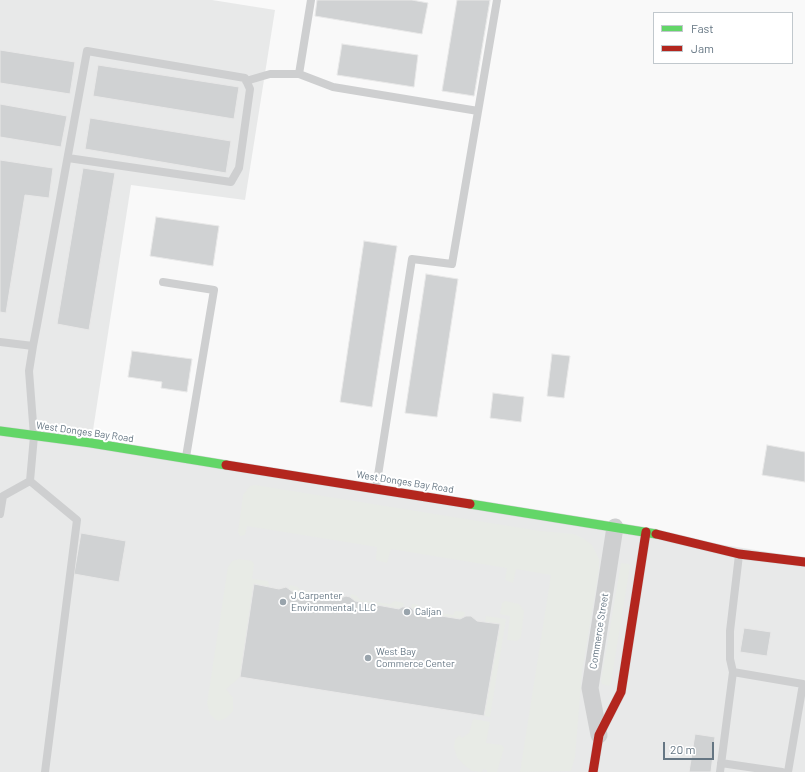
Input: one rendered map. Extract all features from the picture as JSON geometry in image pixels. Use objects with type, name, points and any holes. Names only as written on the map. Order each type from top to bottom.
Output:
[{"type":"street","name":"West Donges Bay Road","points":[[0,431],[185,458],[646,532],[739,554],[805,562]]},
{"type":"street","name":"Commerce Street","points":[[599,736],[590,688],[615,527]]},
{"type":"street","name":"Commerce Street","points":[[593,772],[599,736],[621,692],[646,532]]},
{"type":"lane","points":[[299,74],[311,0]]},
{"type":"lane","points":[[376,489],[412,259],[452,264],[496,0]]},
{"type":"lane","points":[[30,481],[34,436],[29,371],[87,51],[244,78],[250,89],[239,168],[231,182],[68,158]]},
{"type":"lane","points":[[246,81],[270,74],[299,74],[333,87],[478,111]]},
{"type":"lane","points":[[163,282],[214,290],[185,458]]},
{"type":"lane","points":[[0,342],[34,346]]},
{"type":"lane","points":[[0,514],[3,496],[30,481]]},
{"type":"lane","points":[[30,481],[77,520],[45,772]]},
{"type":"lane","points":[[739,554],[730,630],[730,659],[733,672],[720,768],[782,772]]},
{"type":"lane","points":[[733,672],[803,684],[788,772]]},
{"type":"shaded area","points":[[0,0],[212,0],[275,10],[245,200],[131,185],[91,443],[805,558],[805,772],[0,772]]},
{"type":"shaded area","points":[[255,485],[540,531],[574,534],[592,545],[599,559],[599,570],[582,672],[575,757],[571,771],[520,772],[551,575],[516,569],[513,583],[505,580],[507,568],[391,549],[387,563],[376,560],[377,547],[247,526],[245,535],[240,536],[238,532],[243,495],[250,486]]},
{"type":"shaded area","points":[[239,559],[252,561],[254,564],[252,579],[268,581],[270,588],[254,585],[240,677],[226,689],[233,698],[233,711],[226,718],[219,721],[210,714],[207,703],[228,567],[232,561]]},
{"type":"shaded area","points":[[621,563],[629,564],[630,566],[611,682],[609,686],[602,684],[601,681]]},
{"type":"shaded area","points":[[290,585],[298,587],[300,590],[330,595],[334,592],[343,593],[343,597],[338,599],[293,592],[289,588]]},
{"type":"shaded area","points":[[351,594],[357,596],[360,600],[390,604],[395,601],[404,603],[403,607],[399,609],[355,601],[350,597]]},
{"type":"shaded area","points":[[505,601],[519,604],[524,611],[521,637],[517,641],[507,640],[510,616],[500,614],[502,603]]},
{"type":"shaded area","points":[[412,604],[419,605],[422,610],[453,615],[455,611],[465,612],[464,616],[460,619],[416,612],[411,607]]},
{"type":"shaded area","points":[[486,616],[506,619],[490,717],[484,716],[500,625],[485,622]]},
{"type":"shaded area","points":[[473,719],[490,722],[486,743],[502,745],[504,748],[497,772],[487,772],[487,770],[483,769],[482,772],[472,771],[457,757],[454,747],[455,740],[459,735],[462,738],[469,733]]},
{"type":"building","points":[[317,0],[412,0],[428,3],[422,34],[315,16]]},
{"type":"building","points":[[457,0],[490,0],[474,96],[442,91]]},
{"type":"building","points":[[342,44],[418,55],[414,87],[337,75]]},
{"type":"building","points":[[0,50],[75,62],[70,94],[0,83]]},
{"type":"building","points":[[98,65],[239,87],[234,119],[93,96]]},
{"type":"building","points":[[0,104],[67,116],[61,147],[0,137]]},
{"type":"building","points":[[90,118],[231,141],[226,173],[85,149]]},
{"type":"building","points":[[0,160],[53,168],[49,198],[25,195],[6,313],[0,312]]},
{"type":"building","points":[[83,168],[115,173],[89,330],[57,324]]},
{"type":"building","points":[[156,217],[219,226],[213,266],[150,256]]},
{"type":"building","points":[[364,241],[397,246],[372,407],[340,402]]},
{"type":"building","points":[[426,274],[458,279],[437,417],[405,413]]},
{"type":"building","points":[[132,351],[192,359],[187,392],[161,388],[162,382],[128,377]]},
{"type":"building","points":[[552,354],[570,356],[564,398],[547,396]]},
{"type":"building","points":[[493,393],[524,397],[521,422],[490,418]]},
{"type":"building","points":[[767,445],[805,452],[805,482],[762,475]]},
{"type":"building","points":[[81,533],[126,541],[119,582],[74,574]]},
{"type":"building","name":"West Bay Commerce Center","points":[[254,584],[279,589],[286,587],[293,592],[338,599],[346,596],[355,601],[399,609],[402,607],[410,607],[416,612],[460,619],[466,616],[471,616],[477,621],[500,624],[484,716],[240,677]]},
{"type":"building","points":[[744,628],[771,632],[767,656],[740,652]]},
{"type":"building","points":[[695,734],[715,737],[711,772],[689,772]]},
{"type":"traffic: fast","points":[[0,431],[91,443],[226,465]]},
{"type":"traffic: fast","points":[[470,504],[656,534]]},
{"type":"traffic: jam","points":[[226,465],[470,504]]},
{"type":"traffic: jam","points":[[593,772],[599,735],[621,692],[646,532]]},
{"type":"traffic: jam","points":[[656,534],[739,554],[805,562]]},
{"type":"place","name":"J Carpenter Environmental, LLC","points":[[283,602]]},
{"type":"place","name":"Caljan","points":[[407,612]]},
{"type":"place","name":"West Bay Commerce Center","points":[[368,658]]}]
